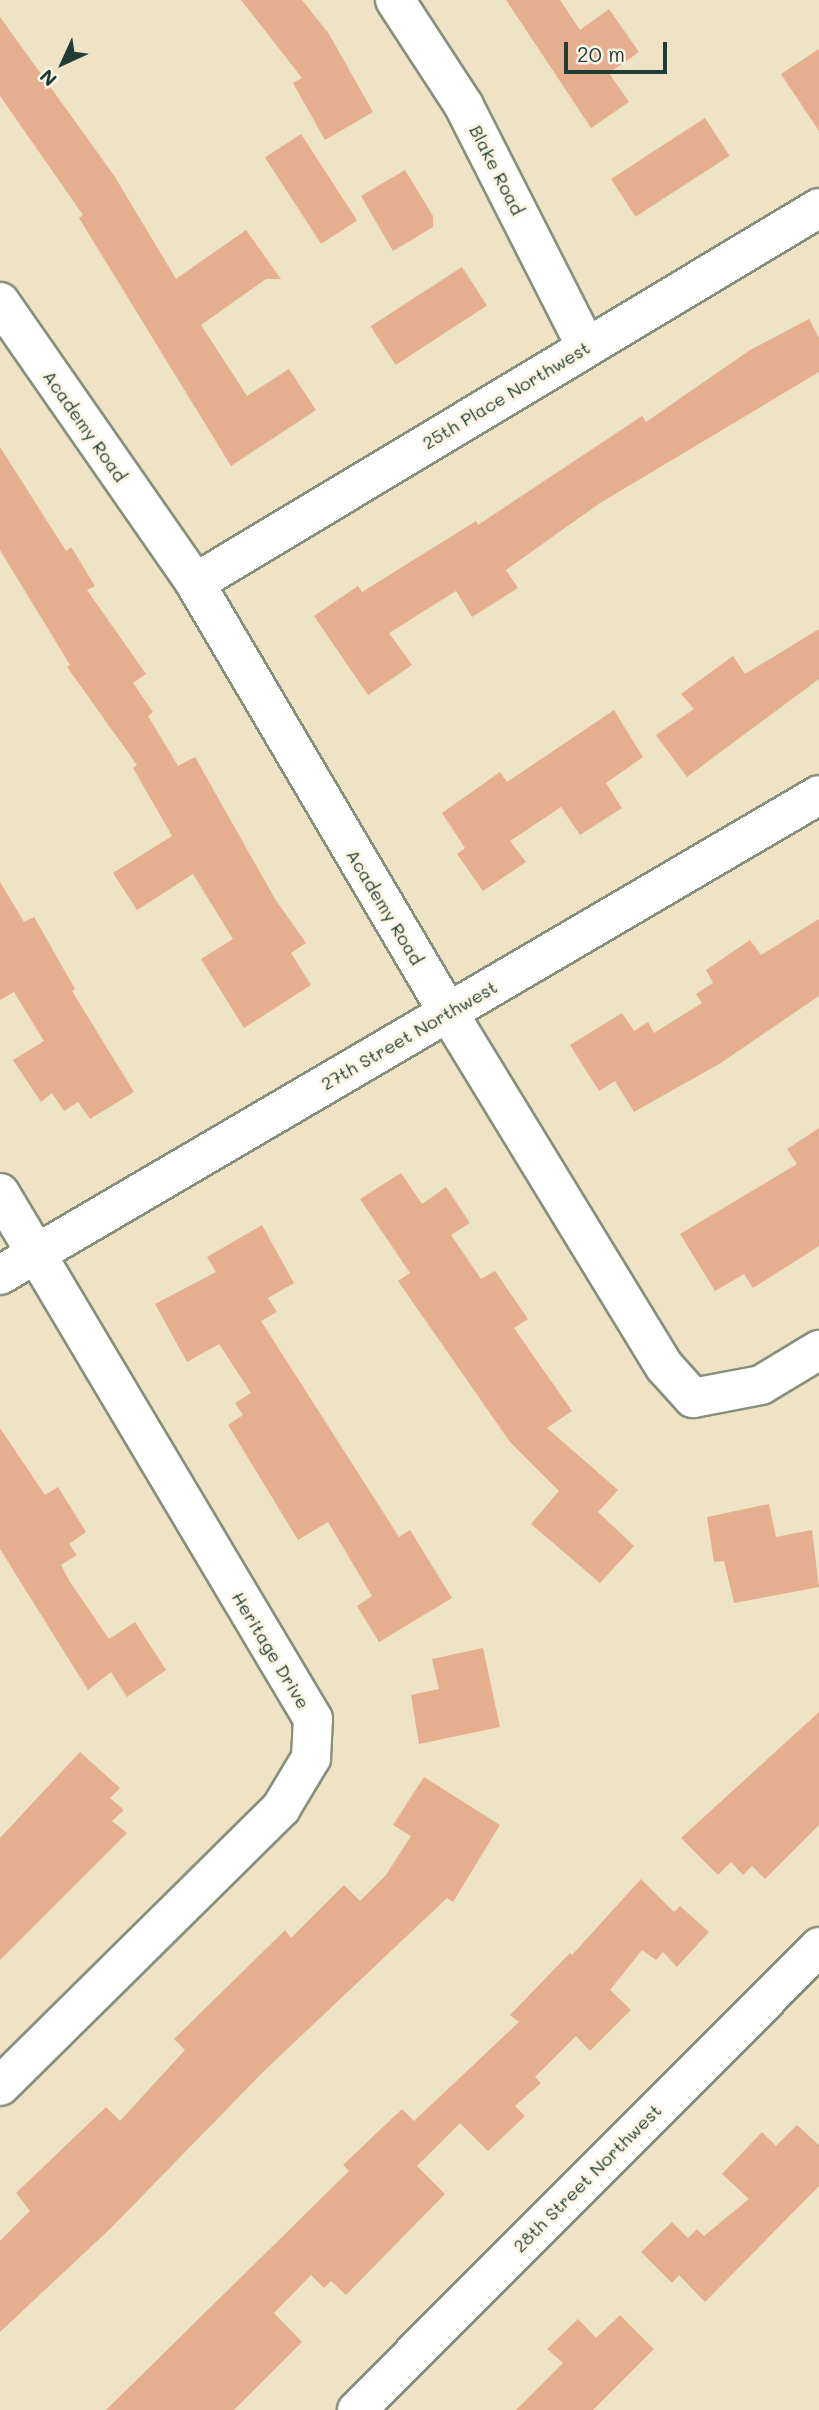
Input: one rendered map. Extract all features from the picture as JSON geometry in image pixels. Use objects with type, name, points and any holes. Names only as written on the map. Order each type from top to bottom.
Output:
[{"type":"street","name":"Blake Road","points":[[395,0],[464,106],[586,346]]},
{"type":"street","name":"25th Place Northwest","points":[[194,583],[819,208]]},
{"type":"street","name":"Academy Road","points":[[0,302],[194,583],[448,1012],[665,1367],[693,1398],[761,1385],[819,1350]]},
{"type":"street","name":"27th Street Northwest","points":[[0,1275],[819,795]]},
{"type":"street","name":"Heritage Drive","points":[[0,1193],[313,1719],[311,1758],[281,1808],[0,2086]]},
{"type":"street","name":"28th Street Northwest","points":[[357,2410],[819,1947]]},
{"type":"building","points":[[241,0],[302,0],[329,34],[373,112],[325,140],[293,83],[302,78]]},
{"type":"building","points":[[506,0],[560,0],[580,30],[609,9],[639,52],[609,73],[629,102],[591,128]]},
{"type":"building","points":[[0,17],[115,177],[176,279],[246,230],[281,279],[266,279],[201,325],[247,396],[289,369],[316,410],[231,466],[79,218],[83,215],[0,96]]},
{"type":"building","points":[[819,49],[819,131],[781,74]]},
{"type":"building","points":[[705,118],[730,156],[636,217],[611,179]]},
{"type":"building","points":[[301,134],[357,220],[321,244],[265,157]]},
{"type":"building","points":[[405,170],[433,216],[433,227],[393,251],[361,196]]},
{"type":"building","points":[[462,267],[487,306],[396,365],[371,326]]},
{"type":"building","points":[[809,319],[819,338],[819,372],[600,503],[506,570],[518,588],[472,617],[456,591],[389,633],[412,665],[368,695],[314,616],[358,586],[362,592],[476,521],[478,525],[642,416],[646,422],[750,350]]},
{"type":"building","points":[[0,447],[66,551],[71,547],[95,586],[87,590],[146,674],[133,683],[153,712],[148,716],[178,766],[195,757],[275,899],[306,943],[291,953],[311,985],[244,1028],[201,959],[233,939],[193,874],[137,910],[113,873],[172,836],[133,768],[137,765],[67,667],[70,665],[0,550]]},
{"type":"building","points":[[819,629],[819,679],[687,777],[656,735],[694,709],[681,694],[733,656],[745,674]]},
{"type":"building","points":[[614,710],[643,757],[606,783],[622,808],[580,835],[561,807],[510,841],[526,862],[483,891],[457,854],[465,848],[442,813],[500,772],[507,782]]},
{"type":"building","points":[[0,882],[24,922],[34,917],[75,989],[72,991],[134,1092],[90,1119],[78,1102],[64,1111],[52,1093],[41,1102],[13,1060],[44,1041],[14,992],[0,1000]]},
{"type":"building","points":[[819,919],[819,996],[719,1064],[634,1112],[615,1081],[599,1091],[570,1045],[622,1013],[634,1031],[648,1022],[654,1033],[702,1003],[696,994],[713,983],[706,970],[750,940],[761,955]]},
{"type":"building","points":[[819,1128],[819,1246],[753,1288],[744,1274],[715,1291],[680,1234],[797,1164],[787,1149]]},
{"type":"building","points":[[401,1173],[422,1204],[446,1187],[470,1223],[451,1235],[481,1279],[495,1271],[528,1319],[514,1328],[572,1411],[547,1428],[618,1490],[598,1512],[634,1546],[600,1583],[531,1524],[559,1491],[510,1442],[398,1281],[410,1273],[360,1199]]},
{"type":"building","points":[[262,1225],[294,1283],[268,1298],[277,1312],[261,1321],[399,1537],[410,1530],[452,1598],[379,1642],[357,1606],[372,1596],[328,1522],[298,1540],[228,1425],[243,1415],[235,1403],[251,1393],[219,1344],[187,1362],[155,1304],[216,1272],[207,1257]]},
{"type":"building","points":[[0,1428],[45,1495],[58,1487],[86,1532],[69,1544],[77,1555],[61,1565],[109,1639],[135,1622],[166,1670],[127,1697],[111,1672],[88,1690],[0,1549]]},
{"type":"building","points":[[769,1504],[776,1537],[812,1530],[819,1587],[734,1603],[724,1561],[714,1562],[707,1517]]},
{"type":"building","points":[[483,1648],[500,1727],[419,1744],[411,1695],[439,1689],[432,1659]]},
{"type":"building","points":[[819,1712],[819,1825],[765,1879],[752,1866],[743,1875],[731,1862],[718,1875],[681,1838]]},
{"type":"building","points":[[80,1752],[120,1788],[110,1798],[124,1810],[112,1821],[127,1833],[0,1960],[0,1838]]},
{"type":"building","points":[[424,1777],[500,1825],[453,1902],[447,1898],[264,2071],[111,2228],[0,2332],[0,2241],[30,2211],[16,2193],[106,2107],[120,2121],[185,2050],[174,2039],[285,1930],[291,1938],[344,1885],[360,1901],[386,1875],[411,1836],[393,1825]]},
{"type":"building","points":[[641,1879],[674,1912],[680,1906],[709,1932],[677,1967],[663,1952],[656,1960],[642,1950],[610,1990],[631,2010],[590,2051],[576,2036],[535,2077],[541,2083],[515,2106],[525,2116],[488,2151],[460,2123],[417,2166],[445,2194],[346,2295],[331,2281],[324,2288],[311,2275],[274,2313],[302,2342],[234,2410],[106,2410],[349,2171],[343,2165],[402,2109],[414,2121],[519,2022],[510,2015],[570,1953],[572,1955]]},
{"type":"building","points":[[797,2125],[819,2145],[819,2186],[705,2302],[679,2275],[672,2283],[641,2252],[672,2222],[688,2238],[697,2229],[704,2236],[749,2199],[722,2174],[762,2132],[776,2146]]},
{"type":"building","points":[[620,2315],[654,2349],[593,2410],[516,2410],[563,2363],[547,2349],[578,2319],[596,2338]]}]
